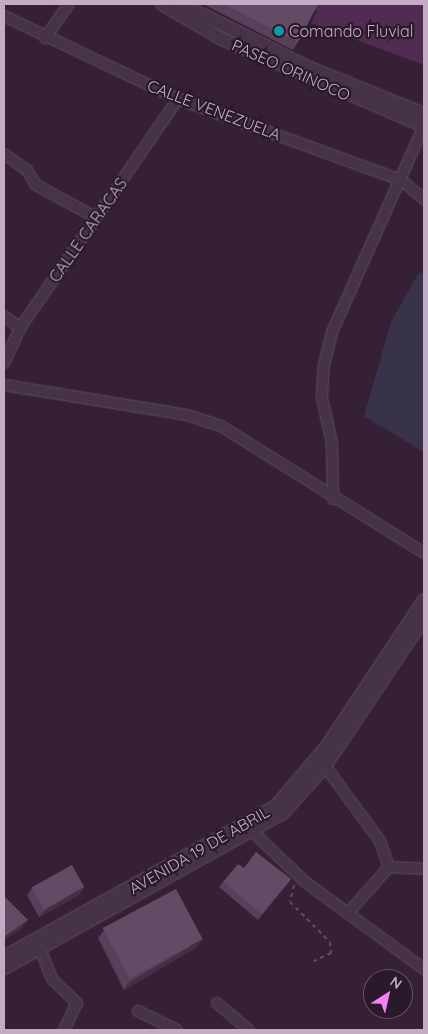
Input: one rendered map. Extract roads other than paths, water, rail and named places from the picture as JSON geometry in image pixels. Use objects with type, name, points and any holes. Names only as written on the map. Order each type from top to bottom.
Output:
[{"type":"street","points":[[45,38],[69,4]]},
{"type":"street","name":"PASEO ORINOCO","points":[[162,4],[247,51],[424,126]]},
{"type":"street","name":"PASEO ORINOCO","points":[[181,4],[310,68],[424,114]]},
{"type":"street","name":"CALLE VENEZUELA","points":[[4,16],[45,38],[178,99],[401,180],[424,199]]},
{"type":"street","name":"CALLE CARACAS","points":[[4,364],[20,328],[178,99]]},
{"type":"street","points":[[333,499],[332,443],[322,398],[324,365],[334,330],[424,126]]},
{"type":"street","points":[[4,154],[27,170],[36,185],[97,218]]},
{"type":"street","points":[[4,316],[20,328]]},
{"type":"street","points":[[4,385],[186,415],[221,426],[333,499],[424,553]]},
{"type":"street","name":"AVENIDA 19 DE ABRIL","points":[[4,957],[276,806],[327,746],[424,600]]},
{"type":"street","name":"AVENIDA 19 DE ABRIL","points":[[4,968],[254,833],[288,808],[324,766],[424,618]]},
{"type":"street","points":[[324,766],[380,841],[389,867]]},
{"type":"street","points":[[254,833],[299,876],[424,969]]},
{"type":"street","points":[[389,867],[424,870]]},
{"type":"street","points":[[348,913],[389,867]]},
{"type":"street","points":[[40,949],[52,979],[77,1003],[64,1030]]},
{"type":"street","points":[[216,1003],[249,1030]]},
{"type":"street","points":[[138,1011],[178,1030]]},
{"type":"place","name":"Comando Fluvial","points":[[279,31]]}]
